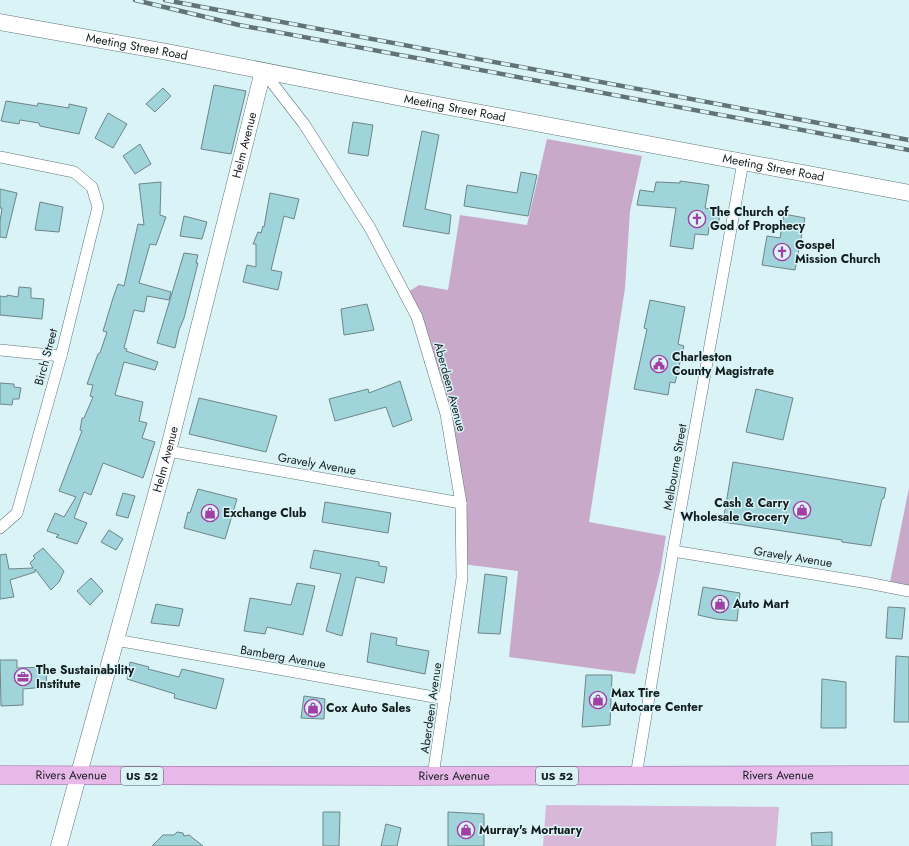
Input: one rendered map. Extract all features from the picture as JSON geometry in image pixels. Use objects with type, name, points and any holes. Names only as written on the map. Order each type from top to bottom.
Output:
[{"type":"main road","name":"Rivers Avenue","points":[[0,775],[909,775]]},
{"type":"street","name":"Meeting Street Road","points":[[0,22],[162,51],[909,193]]},
{"type":"street","name":"Helm Avenue","points":[[59,846],[168,451],[263,71]]},
{"type":"street","name":"Aberdeen Avenue","points":[[263,71],[304,124],[370,228],[416,317],[446,414],[461,503],[462,578],[434,776]]},
{"type":"street","name":"Birch Street","points":[[0,157],[74,172],[92,187],[98,207],[61,356],[17,513],[0,528]]},
{"type":"street","name":"Melbourne Street","points":[[636,776],[673,551],[743,162]]},
{"type":"street","points":[[0,350],[61,356]]},
{"type":"street","name":"Gravely Avenue","points":[[168,451],[461,503]]},
{"type":"street","name":"Gravely Avenue","points":[[673,551],[868,582],[909,591]]},
{"type":"street","name":"Bamberg Avenue","points":[[116,640],[445,699]]},
{"type":"shaded area","points":[[547,139],[642,156],[630,211],[625,288],[589,522],[666,536],[660,572],[635,674],[509,657],[518,571],[462,564],[446,414],[405,294],[419,285],[448,290],[460,215],[527,225]]},
{"type":"shaded area","points":[[909,488],[909,591],[889,587]]},
{"type":"shaded area","points":[[546,805],[779,807],[776,846],[543,846]]},
{"type":"building","points":[[214,85],[246,91],[231,154],[201,149]]},
{"type":"building","points":[[163,88],[171,96],[155,112],[146,104]]},
{"type":"building","points":[[6,101],[37,106],[38,103],[69,108],[69,104],[87,108],[79,134],[40,126],[39,123],[20,120],[19,124],[1,121]]},
{"type":"building","points":[[108,113],[127,124],[113,148],[95,138]]},
{"type":"building","points":[[353,122],[373,125],[368,156],[348,153]]},
{"type":"building","points":[[422,131],[439,135],[425,209],[451,215],[449,234],[403,226]]},
{"type":"building","points":[[140,144],[151,164],[135,174],[123,156]]},
{"type":"building","points":[[521,172],[537,175],[528,216],[464,206],[467,185],[517,193]]},
{"type":"building","name":"The Church of God of Prophecy","points":[[680,181],[709,185],[705,208],[720,211],[718,229],[709,227],[708,235],[695,234],[693,249],[670,246],[676,208],[637,205],[640,190],[654,192],[656,182],[680,183]]},
{"type":"building","points":[[161,182],[160,215],[166,217],[156,245],[150,244],[139,283],[171,292],[169,300],[147,296],[144,312],[134,310],[124,348],[127,349],[126,351],[158,362],[155,370],[124,362],[115,395],[143,402],[139,421],[147,423],[142,438],[155,442],[143,478],[103,463],[91,495],[84,492],[74,518],[87,523],[77,544],[56,537],[59,535],[47,531],[55,513],[64,517],[76,497],[59,491],[82,431],[80,430],[82,418],[84,418],[93,397],[90,396],[93,385],[87,384],[107,332],[103,331],[113,298],[118,284],[124,286],[138,224],[144,225],[139,184]]},
{"type":"building","points":[[0,189],[17,193],[6,238],[0,237],[2,208],[0,208]]},
{"type":"building","points":[[270,193],[299,199],[294,219],[284,216],[271,270],[282,272],[278,290],[243,282],[247,265],[256,267],[256,244],[253,244],[258,232],[261,233],[263,226],[264,227]]},
{"type":"building","points":[[40,202],[63,207],[59,232],[35,230]]},
{"type":"building","name":"Gospel Mission Church","points":[[784,214],[805,218],[795,270],[762,265],[767,236],[780,238]]},
{"type":"building","points":[[184,216],[207,222],[202,239],[180,236]]},
{"type":"building","points":[[184,253],[198,255],[196,263],[198,263],[175,348],[157,343]]},
{"type":"building","points":[[19,287],[31,288],[31,298],[44,299],[42,319],[0,315],[0,296],[7,297],[7,295],[18,297]]},
{"type":"building","name":"Charleston County Magistrate","points":[[650,300],[685,307],[678,344],[684,346],[675,383],[670,382],[668,395],[634,389],[647,329],[644,328]]},
{"type":"building","points":[[367,304],[374,330],[344,335],[341,309]]},
{"type":"building","points":[[400,381],[412,420],[393,427],[386,407],[335,421],[329,399],[368,389],[369,393]]},
{"type":"building","points":[[0,383],[14,384],[14,387],[21,388],[19,399],[13,399],[12,405],[0,404]]},
{"type":"building","points":[[756,389],[793,398],[783,440],[746,432]]},
{"type":"building","points":[[199,398],[277,416],[266,452],[189,434]]},
{"type":"building","name":"Cash & Carry Wholesale Grocery","points":[[733,462],[886,488],[871,546],[842,542],[842,540],[723,522]]},
{"type":"building","name":"Exchange Club","points":[[198,489],[237,499],[225,539],[184,528],[188,512],[190,513]]},
{"type":"building","points":[[123,493],[135,496],[128,518],[116,515]]},
{"type":"building","points":[[325,502],[391,513],[388,533],[322,522]]},
{"type":"building","points":[[109,530],[123,539],[116,550],[101,542]]},
{"type":"building","points":[[43,548],[64,571],[59,582],[51,590],[35,569],[35,572],[10,580],[14,597],[0,599],[0,555],[6,554],[9,569],[33,568],[30,563],[35,558],[33,556]]},
{"type":"building","points":[[314,550],[379,562],[379,566],[387,567],[384,583],[356,577],[342,636],[326,631],[341,574],[310,568]]},
{"type":"building","points":[[485,574],[507,577],[500,634],[478,633]]},
{"type":"building","points":[[91,578],[103,591],[90,605],[77,591]]},
{"type":"building","points":[[297,583],[315,586],[303,635],[267,627],[265,634],[244,631],[250,598],[291,605]]},
{"type":"building","name":"Auto Mart","points":[[703,587],[740,593],[737,621],[716,619],[698,615]]},
{"type":"building","points":[[156,604],[183,609],[179,626],[151,623]]},
{"type":"building","points":[[888,607],[905,608],[902,639],[886,638]]},
{"type":"building","points":[[371,633],[397,638],[396,645],[429,651],[425,674],[367,662]]},
{"type":"building","points":[[896,656],[909,657],[909,722],[894,722]]},
{"type":"building","name":"The Sustainability Institute","points":[[0,660],[17,660],[17,668],[47,667],[46,687],[23,689],[23,705],[1,706]]},
{"type":"building","points":[[130,662],[149,667],[148,669],[179,677],[182,669],[224,679],[216,709],[174,698],[175,694],[127,679]]},
{"type":"building","name":"Max Tire Autocare Center","points":[[586,675],[612,675],[610,725],[582,727]]},
{"type":"building","points":[[822,679],[846,682],[846,728],[821,728]]},
{"type":"building","name":"Cox Auto Sales","points":[[304,696],[325,699],[324,719],[301,718]]},
{"type":"building","points":[[323,812],[340,812],[339,846],[323,846]]},
{"type":"building","name":"Murray's Mortuary","points":[[448,812],[484,814],[484,846],[448,846]]},
{"type":"building","points":[[386,824],[401,828],[397,846],[381,846]]},
{"type":"building","points":[[177,832],[183,833],[184,836],[189,835],[203,846],[152,846],[163,835],[174,835]]},
{"type":"building","points":[[832,832],[832,846],[812,846],[811,833]]},
{"type":"railway","points":[[135,0],[239,25],[909,150]]},
{"type":"railway","points":[[165,0],[909,140]]},
{"type":"place","name":"The Church of God of Prophecy","points":[[697,219]]},
{"type":"place","name":"Gospel Mission Church","points":[[782,252]]},
{"type":"place","name":"Charleston County Magistrate","points":[[659,364]]},
{"type":"place","name":"Cash & Carry Wholesale Grocery","points":[[802,510]]},
{"type":"place","name":"Exchange Club","points":[[210,513]]},
{"type":"place","name":"Auto Mart","points":[[720,604]]},
{"type":"place","name":"The Sustainability Institute","points":[[23,677]]},
{"type":"place","name":"Max Tire Autocare Center","points":[[598,700]]},
{"type":"place","name":"Cox Auto Sales","points":[[313,708]]},
{"type":"place","name":"Murray's Mortuary","points":[[466,830]]}]
